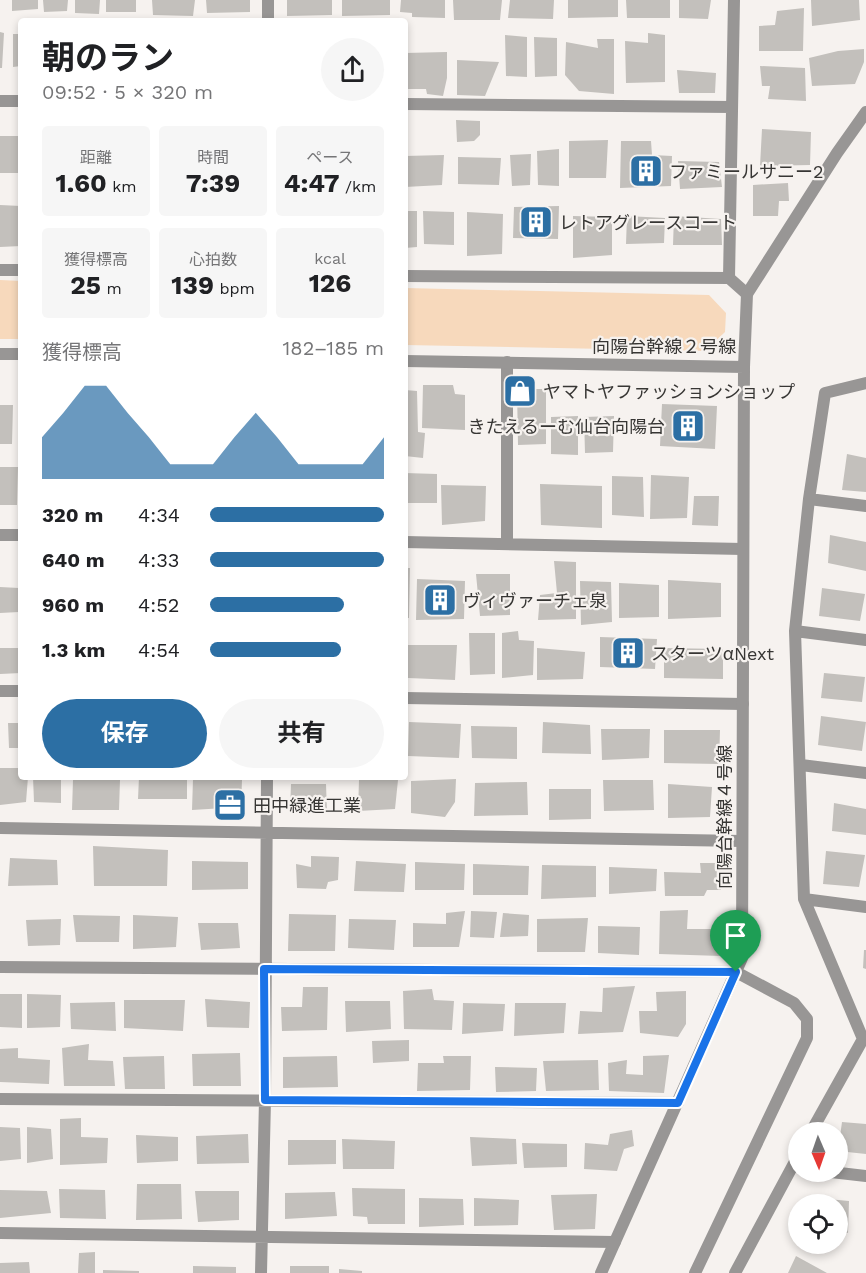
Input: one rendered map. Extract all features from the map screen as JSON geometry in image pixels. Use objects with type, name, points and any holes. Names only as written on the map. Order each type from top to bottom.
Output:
[{"type":"street","points":[[268,0],[268,18]]},
{"type":"street","points":[[729,278],[734,0]]},
{"type":"street","points":[[0,101],[18,101]]},
{"type":"street","points":[[408,104],[732,106]]},
{"type":"street","points":[[408,276],[729,278],[747,294],[837,153],[866,112]]},
{"type":"street","points":[[0,270],[18,270]]},
{"type":"street","name":"向陽台幹線２号線","points":[[408,361],[744,367],[747,294]]},
{"type":"street","points":[[0,354],[18,354]]},
{"type":"street","points":[[507,362],[507,544]]},
{"type":"street","name":"向陽台幹線４号線","points":[[601,1273],[742,958],[744,367]]},
{"type":"street","points":[[817,1122],[865,1039],[804,899],[795,631],[809,500],[825,393],[866,383]]},
{"type":"street","points":[[809,500],[866,506]]},
{"type":"street","points":[[0,535],[18,535]]},
{"type":"street","points":[[408,542],[743,549]]},
{"type":"street","points":[[795,631],[866,640]]},
{"type":"street","points":[[0,691],[18,691]]},
{"type":"street","points":[[408,698],[742,704]]},
{"type":"street","points":[[801,765],[866,773]]},
{"type":"street","points":[[261,1273],[265,1100],[267,780]]},
{"type":"street","points":[[0,828],[742,841]]},
{"type":"street","points":[[804,899],[866,907]]},
{"type":"street","points":[[0,968],[736,972],[794,1003],[807,1019],[807,1038],[695,1273]]},
{"type":"street","points":[[0,1099],[678,1103]]},
{"type":"street","points":[[848,1174],[866,1176]]},
{"type":"street","points":[[735,1273],[788,1177]]},
{"type":"street","points":[[0,1233],[615,1242]]},
{"type":"shaded area","points":[[0,280],[18,281],[18,339],[0,339]]},
{"type":"shaded area","points":[[408,288],[709,295],[726,313],[725,332],[705,351],[408,345]]},
{"type":"building","points":[[12,0],[38,0],[38,9],[12,11]]},
{"type":"building","points":[[43,0],[68,0],[67,11],[44,12]]},
{"type":"building","points":[[75,0],[100,0],[99,14],[75,13]]},
{"type":"building","points":[[106,0],[136,0],[136,12],[106,12]]},
{"type":"building","points":[[152,0],[195,0],[193,16],[153,15]]},
{"type":"building","points":[[206,0],[250,0],[250,12],[207,13]]},
{"type":"building","points":[[287,0],[332,0],[332,15],[287,16]]},
{"type":"building","points":[[342,0],[390,0],[390,15],[342,16]]},
{"type":"building","points":[[401,0],[445,0],[445,18],[412,17],[412,13],[400,12]]},
{"type":"building","points":[[453,0],[502,0],[500,20],[454,20]]},
{"type":"building","points":[[510,0],[554,0],[553,19],[508,18]]},
{"type":"building","points":[[568,0],[618,0],[618,17],[568,18]]},
{"type":"building","points":[[626,0],[670,0],[670,18],[627,18]]},
{"type":"building","points":[[679,0],[711,0],[708,19],[679,18]]},
{"type":"building","points":[[811,0],[859,0],[860,20],[812,26]]},
{"type":"building","points":[[804,8],[803,51],[759,51],[759,26],[775,25],[777,11]]},
{"type":"building","points":[[0,32],[4,33],[2,68],[0,68]]},
{"type":"building","points":[[648,33],[665,35],[665,82],[626,83],[625,41],[648,43]]},
{"type":"building","points":[[13,34],[18,34],[18,66],[13,67]]},
{"type":"building","points":[[505,35],[527,37],[527,77],[506,76]]},
{"type":"building","points":[[534,37],[557,38],[557,76],[535,77]]},
{"type":"building","points":[[597,39],[614,39],[614,94],[579,91],[565,75],[566,42],[598,48]]},
{"type":"building","points":[[864,49],[864,62],[855,84],[812,86],[809,58],[838,51]]},
{"type":"building","points":[[447,52],[447,78],[443,96],[427,94],[426,89],[408,89],[408,53]]},
{"type":"building","points":[[457,60],[499,62],[485,96],[457,95]]},
{"type":"building","points":[[760,66],[805,68],[806,101],[768,99],[770,86],[762,86]]},
{"type":"building","points":[[677,70],[716,73],[715,93],[679,93]]},
{"type":"building","points":[[456,120],[480,121],[480,135],[474,141],[457,142]]},
{"type":"building","points":[[762,129],[811,132],[810,165],[760,166]]},
{"type":"building","points":[[0,136],[18,136],[18,173],[0,173]]},
{"type":"building","points":[[608,140],[606,178],[569,178],[569,141]]},
{"type":"building","name":"ファミールサニー2","points":[[621,141],[651,141],[652,155],[672,156],[671,186],[620,188]]},
{"type":"building","points":[[559,149],[559,186],[538,185],[537,151]]},
{"type":"building","points":[[531,154],[530,185],[512,186],[510,155]]},
{"type":"building","points":[[444,155],[442,185],[408,187],[408,156]]},
{"type":"building","points":[[458,157],[501,158],[499,185],[458,184]]},
{"type":"building","points":[[678,161],[719,162],[722,187],[680,189]]},
{"type":"building","points":[[788,183],[789,201],[779,201],[778,216],[753,216],[753,185]]},
{"type":"building","points":[[0,205],[18,206],[18,246],[0,247]]},
{"type":"building","name":"レトアグレースコート","points":[[559,206],[558,239],[513,238],[514,207]]},
{"type":"building","points":[[408,211],[417,211],[417,247],[408,248]]},
{"type":"building","points":[[423,211],[454,212],[454,245],[424,244]]},
{"type":"building","points":[[467,212],[503,214],[502,254],[467,256]]},
{"type":"building","points":[[573,216],[612,217],[612,255],[573,258]]},
{"type":"building","points":[[627,216],[665,218],[664,243],[626,244]]},
{"type":"building","points":[[674,216],[721,219],[722,245],[673,245]]},
{"type":"building","points":[[423,385],[453,385],[455,394],[465,395],[465,430],[422,428]]},
{"type":"building","points":[[517,389],[546,389],[546,444],[518,445]]},
{"type":"building","points":[[408,390],[417,391],[418,432],[425,433],[423,458],[408,456]]},
{"type":"building","name":"きたえるーむ仙台向陽台","points":[[662,404],[717,406],[715,449],[660,446]]},
{"type":"building","points":[[0,405],[13,405],[12,444],[0,444]]},
{"type":"building","points":[[578,416],[578,455],[551,454],[551,417]]},
{"type":"building","points":[[614,416],[613,452],[585,453],[584,417]]},
{"type":"building","points":[[847,454],[866,458],[866,492],[842,490]]},
{"type":"building","points":[[0,467],[18,467],[17,505],[0,505]]},
{"type":"building","points":[[408,473],[437,474],[437,503],[408,503]]},
{"type":"building","points":[[651,475],[689,477],[687,518],[650,519]]},
{"type":"building","points":[[612,476],[643,477],[644,517],[612,515]]},
{"type":"building","points":[[540,484],[602,486],[602,528],[541,525]]},
{"type":"building","points":[[441,485],[486,486],[485,521],[442,525]]},
{"type":"building","points":[[694,496],[719,496],[718,526],[692,525]]},
{"type":"building","points":[[830,535],[866,542],[866,571],[828,563]]},
{"type":"building","points":[[554,561],[576,562],[576,619],[538,620],[540,595],[557,593]]},
{"type":"building","points":[[408,568],[410,568],[409,618]]},
{"type":"building","points":[[476,574],[510,574],[510,615],[480,616]]},
{"type":"building","name":"ヴィヴァーチェ泉","points":[[417,579],[465,581],[464,619],[416,620]]},
{"type":"building","points":[[668,580],[721,583],[721,617],[668,619]]},
{"type":"building","points":[[580,581],[611,582],[612,622],[581,625]]},
{"type":"building","points":[[619,583],[659,585],[659,617],[619,618]]},
{"type":"building","points":[[0,587],[18,588],[18,612],[0,613]]},
{"type":"building","points":[[822,588],[865,594],[860,621],[819,616]]},
{"type":"building","points":[[518,631],[519,640],[534,641],[533,675],[502,678],[502,633]]},
{"type":"building","points":[[469,633],[495,633],[495,674],[470,675]]},
{"type":"building","name":"スターツαNext","points":[[600,637],[657,639],[655,669],[600,667]]},
{"type":"building","points":[[408,645],[457,645],[455,680],[408,678]]},
{"type":"building","points":[[0,648],[18,648],[18,673],[0,674]]},
{"type":"building","points":[[537,648],[585,652],[583,679],[537,680]]},
{"type":"building","points":[[664,648],[723,649],[723,679],[664,678]]},
{"type":"building","points":[[824,673],[865,677],[862,702],[821,698]]},
{"type":"building","points":[[821,716],[866,722],[862,751],[818,745]]},
{"type":"building","points":[[409,722],[461,724],[459,758],[408,756]]},
{"type":"building","points":[[543,722],[590,725],[591,754],[542,753]]},
{"type":"building","points":[[8,723],[18,723],[18,748],[9,748]]},
{"type":"building","points":[[471,726],[517,727],[517,759],[472,758]]},
{"type":"building","points":[[601,729],[650,729],[649,758],[602,760]]},
{"type":"building","points":[[664,730],[720,730],[719,764],[664,763]]},
{"type":"building","points":[[0,768],[18,768],[18,780],[28,780],[26,802],[0,805]]},
{"type":"building","points":[[456,779],[455,802],[445,817],[411,813],[411,781]]},
{"type":"building","points":[[33,780],[61,780],[61,803],[34,802]]},
{"type":"building","points":[[73,780],[120,780],[119,810],[72,810]]},
{"type":"building","points":[[139,780],[187,780],[187,799],[138,799]]},
{"type":"building","points":[[193,780],[242,780],[241,807],[192,810]]},
{"type":"building","points":[[359,780],[398,780],[395,809],[358,811]]},
{"type":"building","points":[[603,780],[653,780],[654,810],[604,811]]},
{"type":"building","points":[[527,782],[528,815],[474,816],[475,783]]},
{"type":"building","points":[[291,784],[326,784],[327,812],[290,812]]},
{"type":"building","points":[[668,784],[712,787],[710,817],[668,818]]},
{"type":"building","points":[[549,789],[591,789],[591,819],[549,820]]},
{"type":"building","points":[[834,803],[866,809],[866,835],[832,831]]},
{"type":"building","points":[[93,846],[168,850],[167,886],[94,886]]},
{"type":"building","points":[[826,851],[865,855],[859,887],[823,884]]},
{"type":"building","points":[[311,856],[339,857],[338,880],[328,882],[326,889],[297,888],[296,864],[311,867]]},
{"type":"building","points":[[10,858],[57,860],[58,885],[8,886]]},
{"type":"building","points":[[192,861],[248,862],[248,889],[192,890]]},
{"type":"building","points":[[356,861],[406,864],[404,892],[354,891]]},
{"type":"building","points":[[415,862],[465,864],[464,890],[415,890]]},
{"type":"building","points":[[700,863],[722,863],[721,890],[707,890],[704,896],[665,896],[664,872],[701,873]]},
{"type":"building","points":[[473,864],[529,866],[528,895],[473,895]]},
{"type":"building","points":[[542,865],[596,866],[596,897],[541,899]]},
{"type":"building","points":[[609,867],[657,869],[656,891],[609,894]]},
{"type":"building","points":[[688,910],[687,929],[722,929],[721,956],[659,954],[660,911]]},
{"type":"building","points":[[465,911],[459,947],[413,947],[413,923],[446,924],[446,913]]},
{"type":"building","points":[[471,911],[497,912],[494,938],[470,937]]},
{"type":"building","points":[[503,913],[529,915],[528,936],[500,937]]},
{"type":"building","points":[[289,914],[336,915],[335,951],[288,951]]},
{"type":"building","points":[[73,915],[120,916],[119,942],[76,942]]},
{"type":"building","points":[[133,915],[178,917],[176,947],[133,949]]},
{"type":"building","points":[[588,918],[585,952],[537,952],[537,919]]},
{"type":"building","points":[[61,919],[60,945],[28,946],[26,920]]},
{"type":"building","points":[[349,919],[396,920],[394,950],[348,948]]},
{"type":"building","points":[[198,923],[238,923],[240,948],[201,950]]},
{"type":"building","points":[[598,926],[640,927],[639,955],[598,953]]},
{"type":"building","points":[[864,950],[866,950],[866,969],[863,968]]},
{"type":"building","points":[[635,986],[623,1032],[578,1034],[580,1011],[602,1012],[603,988]]},
{"type":"building","points":[[303,987],[328,987],[327,1030],[282,1031],[281,1007],[302,1007]]},
{"type":"building","points":[[432,989],[434,1000],[454,1001],[452,1030],[404,1029],[403,991]]},
{"type":"building","points":[[686,991],[686,1024],[678,1037],[640,1033],[639,1011],[657,1011],[656,992]]},
{"type":"building","points":[[0,994],[22,994],[22,1028],[0,1027]]},
{"type":"building","points":[[27,994],[61,995],[60,1027],[27,1028]]},
{"type":"building","points":[[205,999],[250,1002],[249,1028],[207,1027]]},
{"type":"building","points":[[124,1000],[185,1000],[183,1031],[124,1028]]},
{"type":"building","points":[[345,1001],[390,1001],[391,1029],[346,1032]]},
{"type":"building","points":[[115,1002],[116,1031],[71,1029],[70,1003]]},
{"type":"building","points":[[463,1003],[505,1004],[503,1031],[462,1034]]},
{"type":"building","points":[[515,1003],[566,1003],[564,1033],[514,1036]]},
{"type":"building","points":[[409,1040],[409,1061],[373,1063],[372,1041]]},
{"type":"building","points":[[89,1044],[88,1060],[113,1061],[115,1086],[64,1086],[62,1048]]},
{"type":"building","points":[[18,1048],[18,1058],[50,1060],[49,1084],[0,1082],[0,1049]]},
{"type":"building","points":[[240,1053],[241,1086],[193,1086],[192,1054]]},
{"type":"building","points":[[669,1055],[664,1093],[609,1091],[608,1063],[627,1060],[626,1074],[643,1075],[643,1056]]},
{"type":"building","points":[[164,1056],[165,1089],[125,1089],[123,1057]]},
{"type":"building","points":[[337,1056],[338,1087],[283,1088],[283,1057]]},
{"type":"building","points":[[443,1056],[471,1056],[470,1090],[417,1091],[418,1063],[444,1063]]},
{"type":"building","points":[[598,1060],[599,1090],[546,1091],[543,1061]]},
{"type":"building","points":[[495,1067],[537,1068],[536,1091],[496,1092]]},
{"type":"building","points":[[81,1118],[81,1137],[108,1138],[107,1163],[60,1165],[60,1119]]},
{"type":"building","points":[[848,1122],[866,1124],[866,1154],[848,1152]]},
{"type":"building","points":[[0,1127],[20,1128],[21,1159],[0,1161]]},
{"type":"building","points":[[27,1127],[51,1129],[53,1159],[27,1163]]},
{"type":"building","points":[[632,1130],[634,1146],[624,1149],[617,1171],[584,1169],[585,1143],[608,1145],[610,1134]]},
{"type":"building","points":[[248,1134],[249,1163],[197,1164],[196,1136]]},
{"type":"building","points":[[136,1135],[178,1137],[178,1161],[137,1163]]},
{"type":"building","points":[[470,1137],[516,1139],[517,1164],[472,1166]]},
{"type":"building","points":[[342,1139],[395,1141],[394,1169],[343,1169]]},
{"type":"building","points":[[288,1140],[336,1140],[336,1164],[288,1165]]},
{"type":"building","points":[[522,1143],[567,1144],[567,1167],[524,1168]]},
{"type":"building","points":[[137,1184],[181,1184],[182,1219],[136,1220]]},
{"type":"building","points":[[352,1188],[405,1189],[405,1224],[368,1224],[367,1217],[353,1216]]},
{"type":"building","points":[[59,1189],[105,1190],[106,1219],[60,1218]]},
{"type":"building","points":[[0,1190],[47,1191],[51,1213],[0,1218]]},
{"type":"building","points":[[195,1191],[239,1191],[239,1220],[198,1222]]},
{"type":"building","points":[[335,1192],[337,1216],[285,1219],[285,1193]]},
{"type":"building","points":[[597,1194],[595,1229],[554,1230],[551,1195]]},
{"type":"building","points":[[419,1198],[463,1199],[464,1225],[419,1227]]},
{"type":"building","points":[[474,1198],[519,1200],[518,1225],[474,1226]]},
{"type":"building","points":[[95,1252],[95,1273],[78,1273],[79,1253]]},
{"type":"building","points":[[796,1256],[827,1273],[788,1273]]},
{"type":"building","points":[[29,1262],[30,1273],[0,1273],[0,1263]]},
{"type":"building","points":[[193,1266],[236,1267],[236,1273],[193,1273]]},
{"type":"building","points":[[290,1266],[329,1266],[329,1273],[290,1273]]},
{"type":"building","points":[[339,1269],[362,1271],[362,1273],[339,1273]]},
{"type":"building","points":[[103,1270],[139,1271],[139,1273],[103,1273]]},
{"type":"place","name":"ファミールサニー2","points":[[646,171]]},
{"type":"place","name":"レトアグレースコート","points":[[536,222]]},
{"type":"place","name":"ヤマトヤファッションショップ","points":[[520,391]]},
{"type":"place","name":"きたえるーむ仙台向陽台","points":[[688,426]]},
{"type":"place","name":"ヴィヴァーチェ泉","points":[[440,600]]},
{"type":"place","name":"スターツαNext","points":[[628,653]]},
{"type":"place","name":"田中緑進工業","points":[[230,805]]},
{"type":"route","points":[[264,969],[736,972],[678,1103],[265,1100],[264,969]]}]
